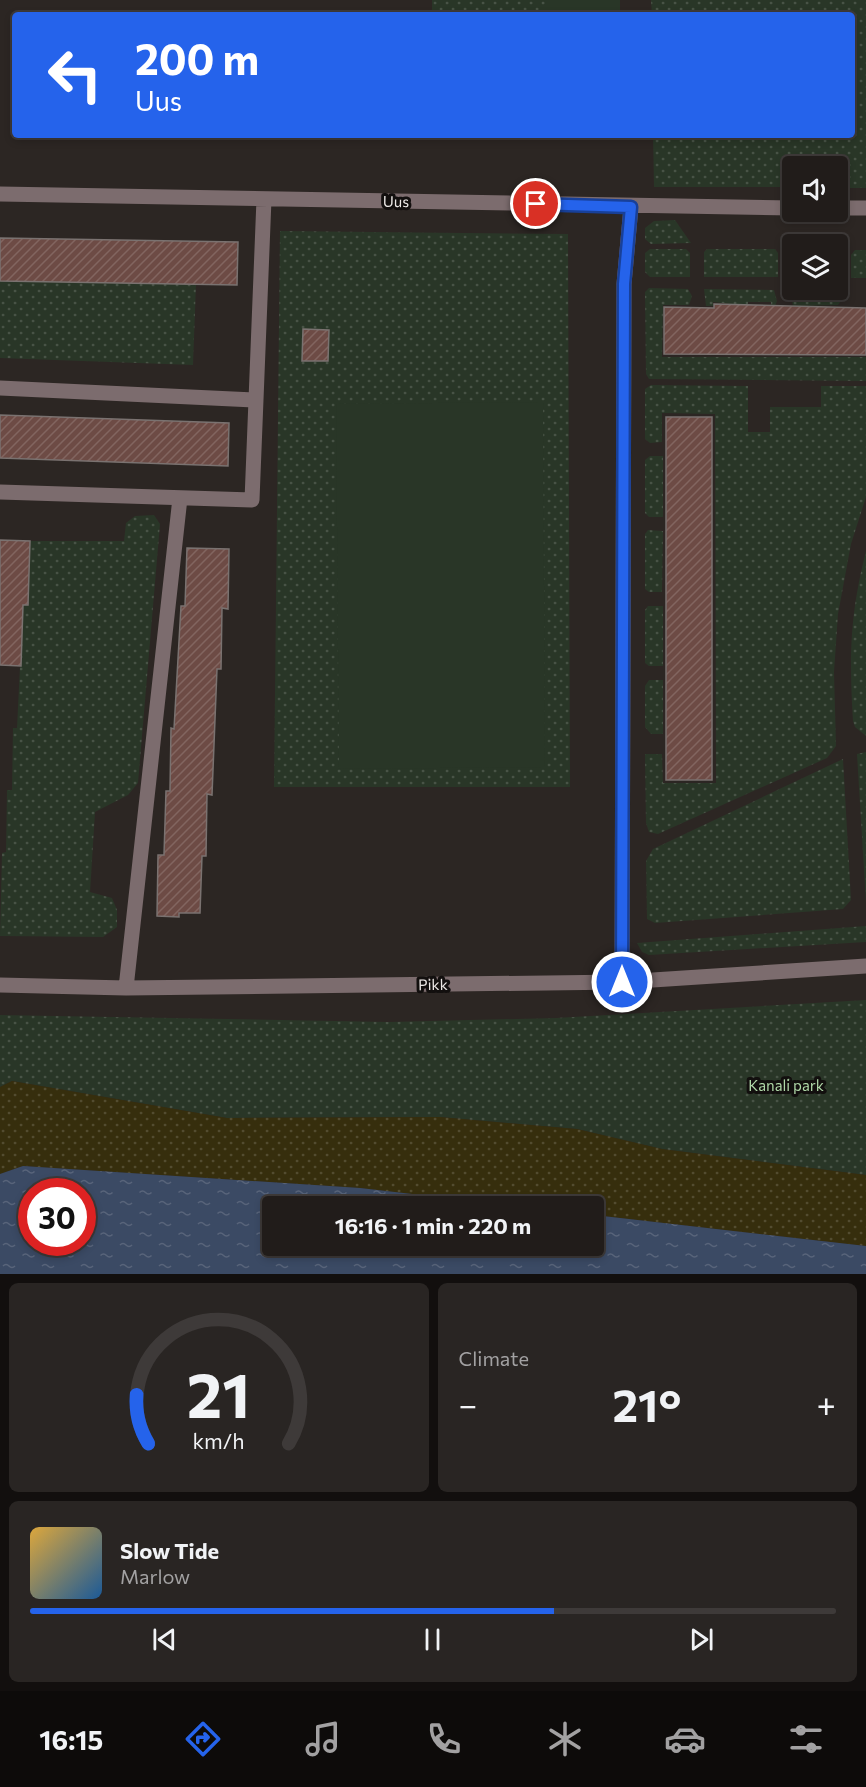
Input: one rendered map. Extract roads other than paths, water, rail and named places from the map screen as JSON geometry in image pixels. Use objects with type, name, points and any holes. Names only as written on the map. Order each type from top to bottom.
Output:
[{"type":"street","name":"Uus","points":[[0,194],[782,208]]},
{"type":"street","points":[[0,492],[252,500],[254,400],[264,199]]},
{"type":"street","points":[[622,982],[624,284],[631,207]]},
{"type":"street","points":[[848,208],[866,208]]},
{"type":"street","points":[[0,388],[254,400]]},
{"type":"street","points":[[126,988],[180,498]]},
{"type":"street","name":"Pikk","points":[[0,986],[126,988],[622,982],[866,966]]},
{"type":"water","points":[[23,1166],[360,1188],[429,1196],[262,1196],[262,1256],[604,1256],[604,1216],[866,1246],[866,1274],[0,1274],[0,1174]]},
{"type":"park label","name":"Kanali park","points":[[786,1085]]}]
